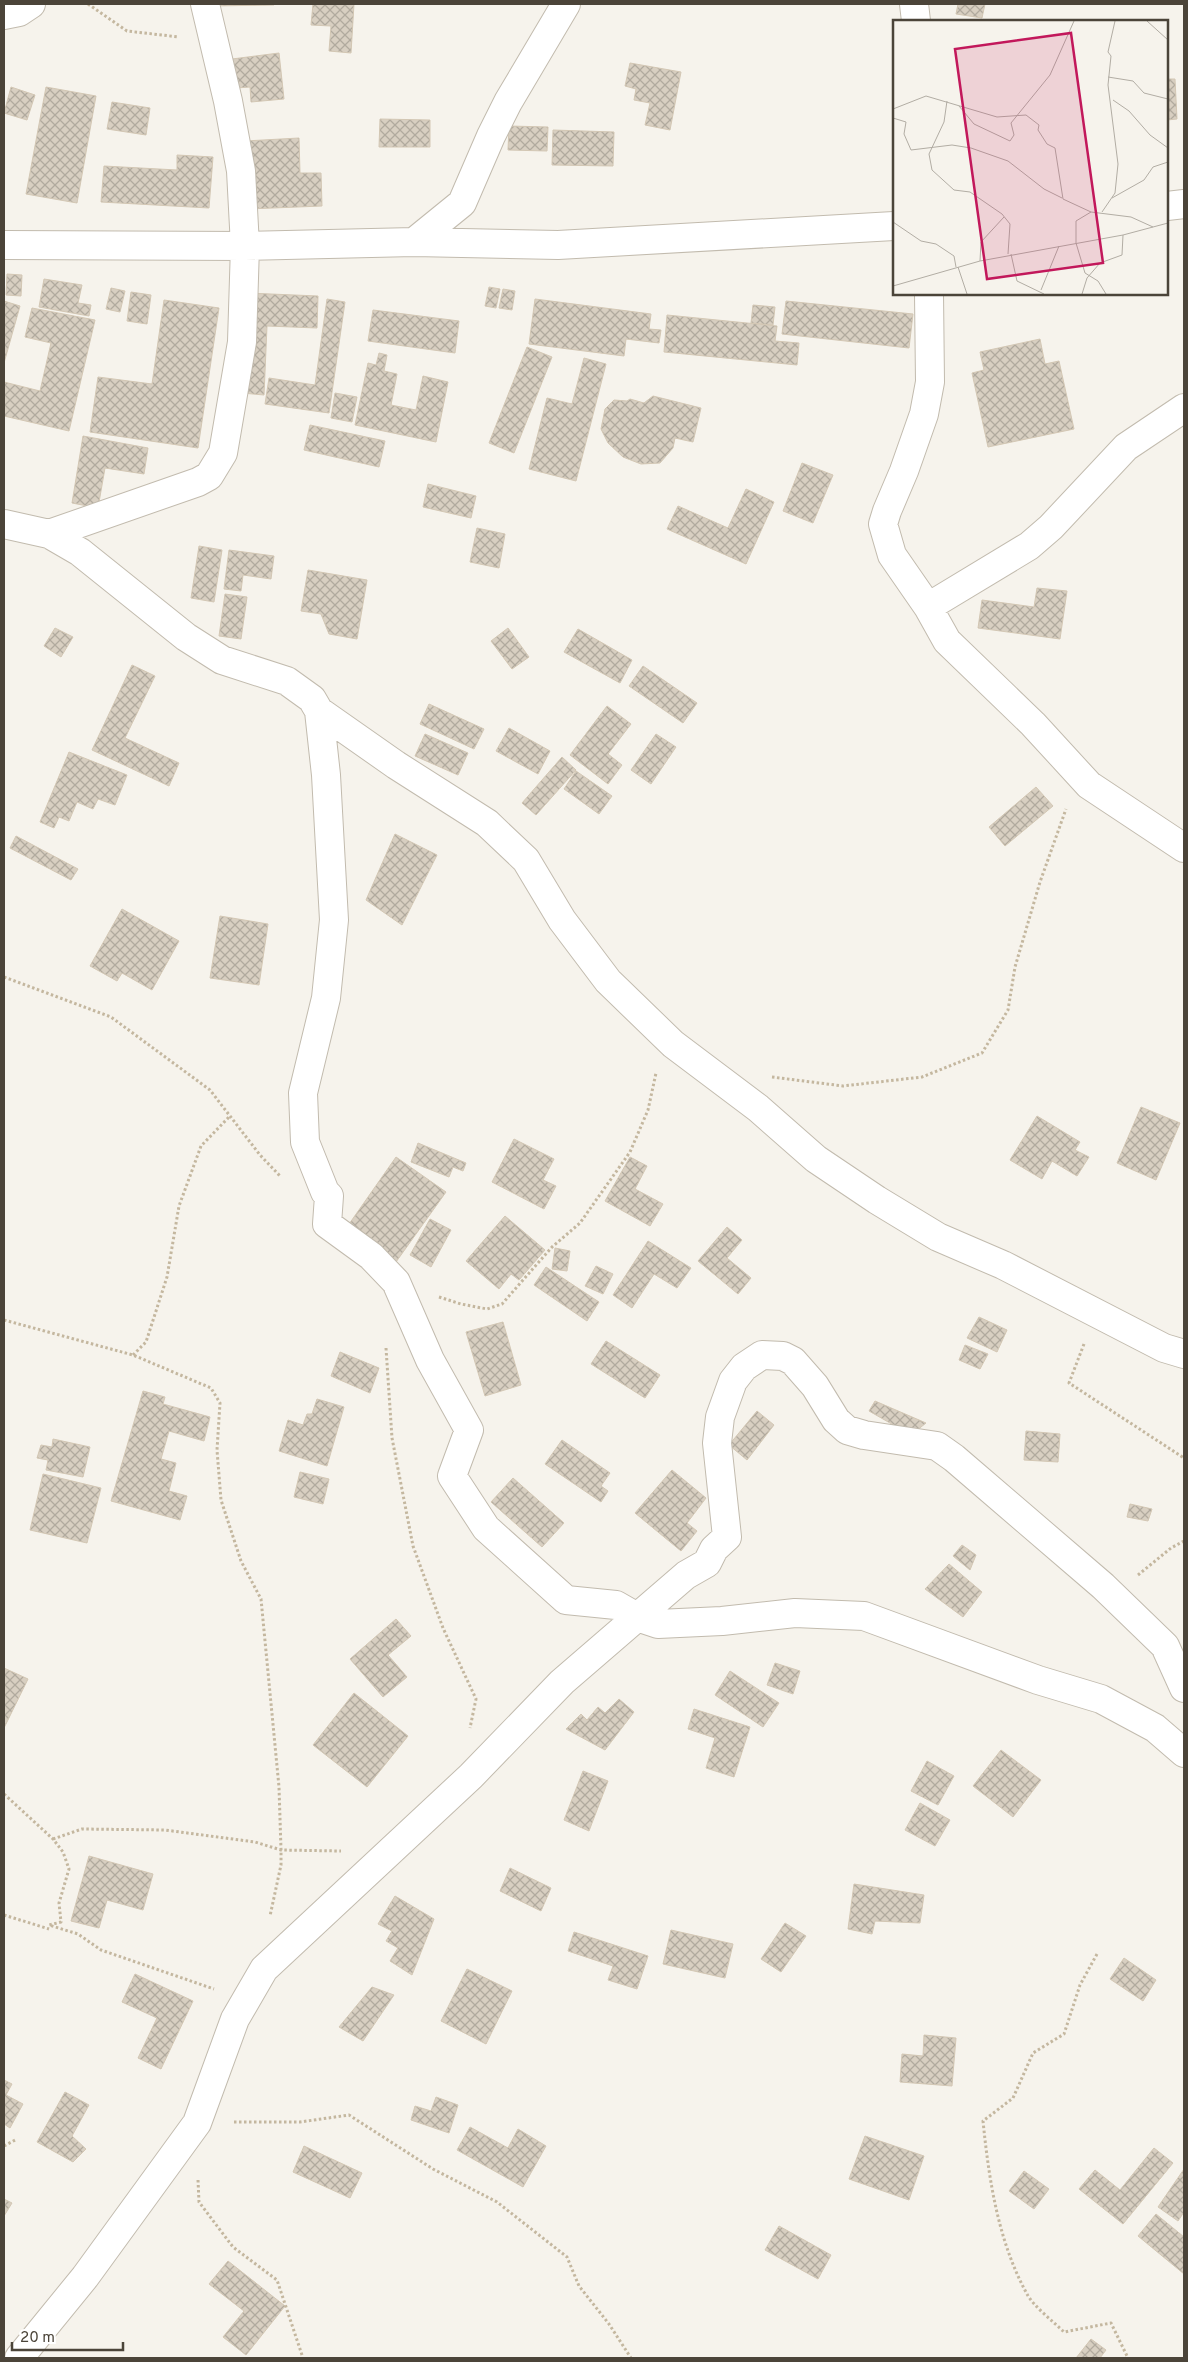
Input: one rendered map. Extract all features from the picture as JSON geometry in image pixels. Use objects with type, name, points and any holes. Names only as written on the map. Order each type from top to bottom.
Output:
[{"type":"street","points":[[4,15],[19,12],[32,4]]},
{"type":"street","points":[[49,534],[198,482],[209,476],[223,453],[242,342],[245,246],[242,172],[228,101],[205,4]]},
{"type":"street","points":[[414,242],[462,202],[508,102],[566,4]]},
{"type":"street","points":[[914,4],[916,20]]},
{"type":"street","points":[[1168,206],[1184,204]]},
{"type":"street","points":[[4,245],[245,246],[414,242],[558,245],[893,226]]},
{"type":"street","points":[[929,295],[930,382],[927,398],[904,471],[886,511],[883,524],[892,555],[928,608],[947,641],[1033,724],[1089,785],[1184,848]]},
{"type":"street","points":[[928,608],[1029,546],[1051,527],[1126,447],[1184,408]]},
{"type":"street","points":[[4,524],[49,534],[80,552],[205,650],[222,660],[287,681],[312,699],[319,711],[326,775],[334,920],[326,998],[303,1093],[305,1142],[325,1192],[329,1196],[327,1224],[371,1256],[396,1282],[430,1360],[469,1430],[452,1476],[486,1528],[566,1600],[616,1605],[636,1617],[658,1624],[722,1621],[795,1613],[864,1616],[1038,1680],[1101,1699],[1155,1728],[1184,1753]]},
{"type":"street","points":[[319,711],[396,765],[487,823],[526,860],[562,920],[608,981],[673,1044],[758,1108],[816,1159],[877,1200],[938,1237],[1003,1265],[1164,1348],[1184,1354]]},
{"type":"street","points":[[19,2358],[85,2277],[197,2123],[235,2019],[264,1969],[472,1776],[562,1682],[686,1575],[707,1563],[714,1549],[727,1537],[717,1443],[720,1417],[734,1381],[744,1367],[762,1355],[773,1354],[793,1361],[815,1386],[836,1420],[847,1430],[864,1435],[937,1446],[954,1458],[1103,1586],[1165,1646],[1184,1688]]},
{"type":"path","points":[[88,4],[127,31],[213,38]]},
{"type":"path","points":[[730,1088],[776,1076],[843,1086],[922,1077],[982,1053],[1008,1010],[1014,967],[1040,882],[1066,809],[1072,766]]},
{"type":"path","points":[[4,977],[111,1017],[210,1090],[260,1155],[287,1182]]},
{"type":"path","points":[[396,1282],[461,1304],[486,1309],[502,1304],[552,1247],[580,1223],[630,1152],[648,1110],[656,1078],[653,1025]]},
{"type":"path","points":[[133,1356],[146,1342],[167,1277],[179,1206],[202,1146],[230,1116]]},
{"type":"path","points":[[1096,1314],[1069,1383],[1184,1458]]},
{"type":"path","points":[[4,1320],[133,1356],[211,1388],[220,1403],[217,1450],[221,1500],[241,1561],[261,1599],[279,1787],[281,1865],[266,1931],[264,1969]]},
{"type":"path","points":[[386,1343],[389,1363],[392,1438],[412,1546],[443,1628],[476,1699],[468,1737],[472,1776]]},
{"type":"path","points":[[4,1794],[53,1839],[63,1852],[69,1869],[60,1903],[61,1922],[49,1925],[78,1934],[101,1950],[246,2000]]},
{"type":"path","points":[[53,1839],[82,1829],[165,1830],[255,1842],[281,1850],[391,1851]]},
{"type":"path","points":[[4,1915],[49,1929]]},
{"type":"path","points":[[1097,1954],[1080,1984],[1064,2034],[1033,2053],[1013,2098],[983,2121],[988,2176],[1001,2231],[1027,2296],[1064,2332],[1111,2323],[1128,2358]]},
{"type":"path","points":[[197,2123],[300,2122],[349,2116],[433,2169],[497,2202],[567,2257],[579,2286],[631,2358]]},
{"type":"path","points":[[4,2146],[18,2139]]},
{"type":"path","points":[[198,2176],[200,2202],[232,2247],[277,2280],[303,2358]]},
{"type":"building","points":[[210,4],[274,4],[274,5],[210,6]]},
{"type":"building","points":[[313,4],[354,4],[351,53],[329,51],[331,26],[311,25]]},
{"type":"building","points":[[958,4],[985,4],[982,18],[956,14]]},
{"type":"building","points":[[279,53],[284,99],[251,102],[250,87],[236,88],[232,59]]},
{"type":"building","points":[[630,63],[681,72],[670,130],[645,125],[650,103],[634,100],[636,89],[625,86]]},
{"type":"building","points":[[1168,79],[1175,79],[1177,119],[1168,120]]},
{"type":"building","points":[[11,87],[35,95],[27,120],[4,113]]},
{"type":"building","points":[[46,87],[96,96],[77,203],[26,194]]},
{"type":"building","points":[[112,102],[150,108],[146,135],[107,129]]},
{"type":"building","points":[[380,119],[430,120],[430,147],[379,147]]},
{"type":"building","points":[[509,126],[548,127],[547,151],[508,150]]},
{"type":"building","points":[[553,130],[614,132],[613,166],[552,165]]},
{"type":"building","points":[[299,138],[300,173],[321,173],[322,206],[248,209],[245,141]]},
{"type":"building","points":[[177,155],[213,157],[209,208],[101,202],[104,166],[177,170]]},
{"type":"building","points":[[7,274],[22,275],[21,296],[6,295]]},
{"type":"building","points":[[44,279],[82,285],[78,303],[91,305],[89,316],[39,307]]},
{"type":"building","points":[[489,287],[500,289],[496,308],[485,306]]},
{"type":"building","points":[[111,288],[125,291],[120,312],[106,309]]},
{"type":"building","points":[[503,289],[515,291],[512,310],[499,308]]},
{"type":"building","points":[[131,292],[151,295],[147,324],[127,321]]},
{"type":"building","points":[[247,293],[318,296],[317,328],[267,326],[264,395],[242,393]]},
{"type":"building","points":[[327,299],[345,302],[329,413],[265,404],[269,378],[315,385]]},
{"type":"building","points":[[535,299],[651,314],[649,329],[661,330],[659,343],[626,339],[624,356],[529,344]]},
{"type":"building","points":[[164,300],[219,308],[198,448],[90,432],[98,377],[152,384]]},
{"type":"building","points":[[4,301],[20,306],[4,363]]},
{"type":"building","points":[[786,301],[913,314],[909,348],[782,334]]},
{"type":"building","points":[[753,305],[775,307],[773,325],[751,323]]},
{"type":"building","points":[[32,308],[95,320],[69,431],[4,416],[4,382],[40,391],[51,343],[25,337]]},
{"type":"building","points":[[373,310],[459,321],[455,353],[368,341]]},
{"type":"building","points":[[667,315],[777,326],[775,341],[799,343],[797,365],[664,352]]},
{"type":"building","points":[[1040,339],[1045,364],[1059,361],[1074,429],[988,447],[972,373],[984,370],[980,352]]},
{"type":"building","points":[[527,347],[552,357],[514,453],[489,443]]},
{"type":"building","points":[[379,353],[387,355],[384,371],[397,374],[391,405],[416,410],[423,376],[448,382],[436,442],[355,425],[368,363],[376,365]]},
{"type":"building","points":[[584,358],[606,364],[576,481],[529,469],[547,398],[572,404]]},
{"type":"building","points":[[335,393],[357,397],[352,422],[331,418]]},
{"type":"building","points":[[653,396],[701,408],[693,442],[675,438],[673,448],[660,463],[641,464],[623,457],[608,443],[601,429],[605,409],[614,400],[627,401],[630,399],[644,403]]},
{"type":"building","points":[[310,425],[385,441],[379,467],[304,450]]},
{"type":"building","points":[[83,436],[148,448],[144,474],[105,468],[98,508],[72,503]]},
{"type":"building","points":[[802,463],[833,475],[813,523],[783,511]]},
{"type":"building","points":[[428,484],[476,496],[471,518],[423,507]]},
{"type":"building","points":[[746,489],[774,502],[746,564],[667,529],[678,506],[728,528]]},
{"type":"building","points":[[477,528],[505,534],[499,568],[470,562]]},
{"type":"building","points":[[199,546],[222,550],[214,602],[191,598]]},
{"type":"building","points":[[229,550],[274,556],[271,579],[243,575],[241,591],[224,589]]},
{"type":"building","points":[[308,570],[367,580],[357,639],[329,634],[321,614],[301,611]]},
{"type":"building","points":[[1037,588],[1067,591],[1060,639],[978,628],[982,600],[1034,607]]},
{"type":"building","points":[[225,594],[247,597],[241,639],[219,636]]},
{"type":"building","points":[[55,628],[73,637],[61,657],[44,646]]},
{"type":"building","points":[[508,628],[529,657],[512,669],[491,641]]},
{"type":"building","points":[[578,629],[632,660],[620,683],[564,652]]},
{"type":"building","points":[[132,665],[155,676],[125,738],[179,763],[169,786],[92,750]]},
{"type":"building","points":[[643,666],[697,703],[683,723],[629,686]]},
{"type":"building","points":[[429,704],[484,729],[474,749],[420,724]]},
{"type":"building","points":[[607,706],[631,724],[608,754],[622,765],[608,784],[570,755]]},
{"type":"building","points":[[509,728],[550,751],[538,774],[496,751]]},
{"type":"building","points":[[425,734],[468,753],[458,775],[415,756]]},
{"type":"building","points":[[656,734],[676,747],[651,784],[631,770]]},
{"type":"building","points":[[69,752],[127,775],[115,805],[98,799],[93,809],[77,802],[69,821],[59,817],[54,828],[40,822]]},
{"type":"building","points":[[562,757],[576,770],[536,815],[522,803]]},
{"type":"building","points":[[576,771],[612,796],[599,814],[564,789]]},
{"type":"building","points":[[1036,787],[1053,806],[1005,846],[989,827]]},
{"type":"building","points":[[395,834],[437,855],[402,925],[366,900]]},
{"type":"building","points":[[16,836],[78,869],[71,880],[10,848]]},
{"type":"building","points":[[122,909],[179,941],[152,990],[122,973],[117,981],[90,966]]},
{"type":"building","points":[[220,916],[268,924],[259,985],[210,978]]},
{"type":"building","points":[[1141,1107],[1180,1123],[1156,1180],[1117,1163]]},
{"type":"building","points":[[1037,1116],[1080,1142],[1075,1150],[1089,1157],[1077,1176],[1052,1161],[1042,1179],[1010,1160]]},
{"type":"building","points":[[514,1139],[554,1159],[543,1180],[556,1186],[544,1209],[492,1182]]},
{"type":"building","points":[[418,1143],[466,1163],[463,1171],[453,1167],[449,1177],[411,1162]]},
{"type":"building","points":[[396,1157],[446,1192],[396,1262],[347,1227]]},
{"type":"building","points":[[630,1157],[647,1166],[635,1189],[663,1204],[650,1226],[605,1201]]},
{"type":"building","points":[[505,1216],[545,1250],[519,1280],[511,1274],[499,1289],[466,1261]]},
{"type":"building","points":[[430,1219],[451,1230],[431,1267],[410,1255]]},
{"type":"building","points":[[727,1227],[742,1240],[727,1258],[751,1278],[738,1294],[698,1261]]},
{"type":"building","points":[[648,1241],[691,1268],[677,1288],[654,1274],[632,1308],[613,1295]]},
{"type":"building","points":[[555,1248],[570,1251],[567,1271],[552,1269]]},
{"type":"building","points":[[596,1266],[613,1274],[603,1294],[585,1286]]},
{"type":"building","points":[[546,1267],[599,1302],[587,1321],[534,1285]]},
{"type":"building","points":[[979,1317],[1007,1330],[997,1352],[967,1338]]},
{"type":"building","points":[[503,1322],[521,1385],[485,1396],[466,1332]]},
{"type":"building","points":[[606,1341],[660,1375],[645,1398],[591,1364]]},
{"type":"building","points":[[965,1345],[988,1354],[980,1369],[959,1360]]},
{"type":"building","points":[[340,1352],[379,1368],[370,1393],[331,1376]]},
{"type":"building","points":[[143,1391],[165,1397],[163,1404],[210,1417],[204,1441],[169,1431],[161,1459],[176,1463],[169,1491],[187,1496],[180,1520],[111,1501]]},
{"type":"building","points":[[317,1399],[344,1407],[327,1466],[279,1451],[288,1420],[303,1425],[307,1414],[312,1414]]},
{"type":"building","points":[[875,1401],[926,1423],[911,1435],[869,1411]]},
{"type":"building","points":[[757,1411],[774,1425],[747,1460],[729,1445]]},
{"type":"building","points":[[1026,1431],[1060,1434],[1058,1462],[1024,1460]]},
{"type":"building","points":[[53,1439],[90,1447],[83,1477],[46,1470],[48,1460],[37,1458],[41,1445],[52,1447]]},
{"type":"building","points":[[562,1440],[610,1473],[601,1486],[608,1491],[601,1502],[545,1464]]},
{"type":"building","points":[[672,1470],[706,1498],[687,1523],[697,1531],[681,1551],[635,1513]]},
{"type":"building","points":[[300,1472],[329,1479],[323,1504],[294,1497]]},
{"type":"building","points":[[43,1474],[101,1488],[87,1543],[30,1530]]},
{"type":"building","points":[[513,1478],[564,1523],[542,1547],[491,1502]]},
{"type":"building","points":[[1130,1504],[1152,1509],[1148,1521],[1127,1517]]},
{"type":"building","points":[[962,1545],[976,1555],[970,1570],[953,1556]]},
{"type":"building","points":[[949,1564],[982,1592],[963,1617],[925,1589]]},
{"type":"building","points":[[396,1619],[411,1636],[388,1655],[407,1677],[383,1697],[350,1659]]},
{"type":"building","points":[[775,1663],[800,1671],[793,1694],[767,1685]]},
{"type":"building","points":[[4,1668],[28,1679],[4,1728]]},
{"type":"building","points":[[730,1671],[779,1703],[763,1727],[715,1695]]},
{"type":"building","points":[[354,1693],[408,1736],[367,1787],[313,1745]]},
{"type":"building","points":[[619,1699],[634,1712],[605,1750],[566,1729],[581,1714],[587,1720],[598,1707],[605,1713]]},
{"type":"building","points":[[694,1709],[750,1727],[734,1777],[706,1768],[715,1738],[688,1729]]},
{"type":"building","points":[[1001,1750],[1041,1780],[1013,1817],[973,1786]]},
{"type":"building","points":[[927,1761],[954,1776],[938,1805],[911,1791]]},
{"type":"building","points":[[583,1771],[608,1781],[589,1831],[564,1820]]},
{"type":"building","points":[[920,1803],[950,1820],[935,1846],[905,1830]]},
{"type":"building","points":[[89,1856],[153,1874],[143,1910],[107,1900],[99,1928],[71,1921]]},
{"type":"building","points":[[510,1868],[551,1888],[541,1911],[500,1891]]},
{"type":"building","points":[[854,1884],[924,1895],[920,1923],[875,1921],[872,1934],[848,1929]]},
{"type":"building","points":[[395,1896],[434,1919],[412,1975],[390,1961],[398,1948],[386,1941],[392,1931],[378,1924]]},
{"type":"building","points":[[785,1923],[806,1936],[781,1972],[761,1959]]},
{"type":"building","points":[[671,1930],[733,1944],[725,1978],[663,1964]]},
{"type":"building","points":[[574,1932],[648,1956],[637,1989],[608,1980],[613,1966],[568,1951]]},
{"type":"building","points":[[1124,1958],[1156,1980],[1143,2001],[1110,1979]]},
{"type":"building","points":[[467,1969],[512,1991],[486,2044],[441,2021]]},
{"type":"building","points":[[135,1974],[193,2001],[161,2069],[138,2058],[157,2018],[122,2002]]},
{"type":"building","points":[[372,1987],[394,1995],[363,2041],[339,2027]]},
{"type":"building","points":[[924,2035],[956,2038],[952,2086],[900,2082],[902,2054],[923,2056]]},
{"type":"building","points":[[4,2080],[12,2084],[6,2095],[23,2104],[10,2128],[4,2124]]},
{"type":"building","points":[[65,2092],[89,2105],[72,2136],[86,2149],[73,2162],[37,2142]]},
{"type":"building","points":[[436,2097],[458,2105],[449,2133],[411,2120],[415,2106],[431,2111]]},
{"type":"building","points":[[470,2127],[508,2148],[518,2129],[546,2146],[523,2187],[457,2150]]},
{"type":"building","points":[[865,2136],[924,2156],[909,2200],[849,2179]]},
{"type":"building","points":[[304,2146],[362,2173],[350,2198],[293,2172]]},
{"type":"building","points":[[1154,2148],[1173,2163],[1123,2224],[1079,2189],[1095,2170],[1120,2190]]},
{"type":"building","points":[[1184,2169],[1184,2212],[1178,2221],[1158,2207]]},
{"type":"building","points":[[1024,2171],[1049,2189],[1034,2209],[1009,2191]]},
{"type":"building","points":[[4,2199],[12,2203],[4,2216]]},
{"type":"building","points":[[1156,2214],[1184,2237],[1184,2274],[1138,2236]]},
{"type":"building","points":[[779,2226],[831,2255],[818,2279],[765,2250]]},
{"type":"building","points":[[228,2261],[285,2306],[246,2355],[223,2337],[244,2311],[209,2284]]},
{"type":"building","points":[[1091,2339],[1106,2350],[1100,2358],[1076,2358]]}]
